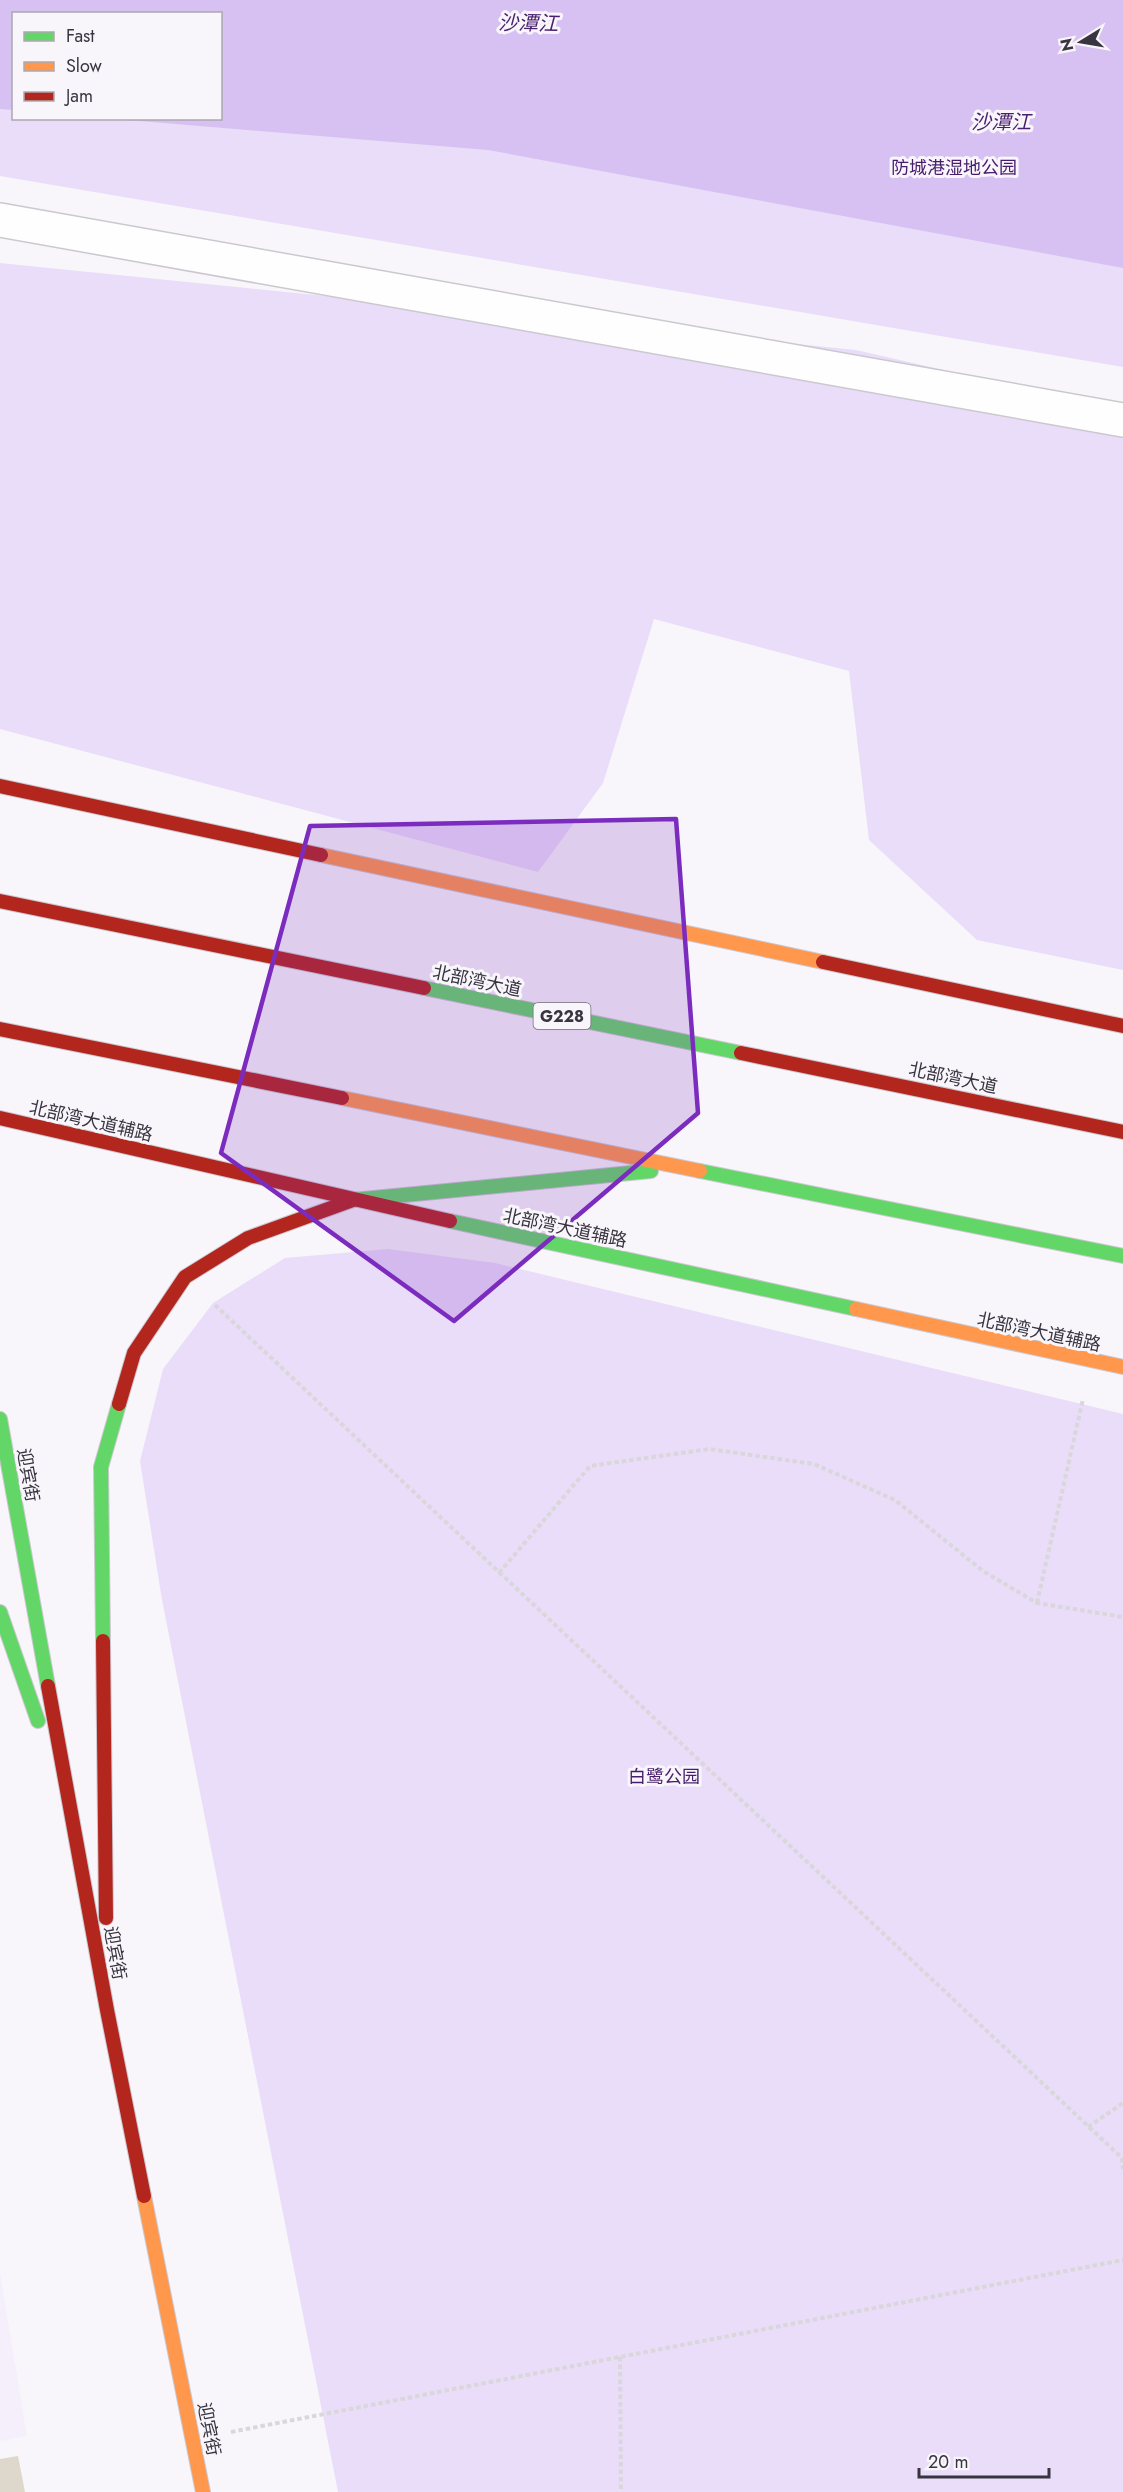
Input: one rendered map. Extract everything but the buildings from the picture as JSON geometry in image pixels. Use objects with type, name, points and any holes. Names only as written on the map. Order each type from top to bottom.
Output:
[{"type":"main road","points":[[0,786],[1123,1026]]},
{"type":"main road","name":"北部湾大道","points":[[0,901],[1123,1132]]},
{"type":"main road","points":[[0,1029],[1123,1256]]},
{"type":"main road","name":"北部湾大道辅路","points":[[0,1118],[353,1200],[1123,1367]]},
{"type":"main road","points":[[107,2010],[101,1467],[134,1353],[186,1277],[248,1238],[353,1200],[686,1168]]},
{"type":"main road","name":"迎宾街","points":[[0,1419],[107,2010],[203,2492]]},
{"type":"main road","points":[[0,1612],[72,1818]]},
{"type":"street","points":[[0,220],[1123,420]]},
{"type":"path","points":[[213,1303],[1122,2158],[1123,2169]]},
{"type":"path","points":[[1037,1603],[1092,1362]]},
{"type":"path","points":[[499,1573],[590,1466],[709,1449],[814,1464],[896,1500],[983,1571],[1037,1603],[1123,1617]]},
{"type":"path","points":[[1089,2127],[1123,2103]]},
{"type":"path","points":[[192,2439],[1123,2260]]},
{"type":"path","points":[[620,2357],[621,2492]]},
{"type":"highlighted area","points":[[676,819],[698,1113],[454,1321],[221,1153],[310,826]]},
{"type":"shaded area","points":[[0,2273],[27,2436],[0,2441]]},
{"type":"green space","name":"沙潭江","points":[[0,0],[1123,0],[1123,367],[0,176]]},
{"type":"green space","points":[[0,263],[856,350],[1123,411],[1123,970],[977,940],[869,840],[849,671],[654,619],[603,783],[538,872],[0,729]]},
{"type":"green space","name":"白鹭公园","points":[[388,1249],[495,1263],[1123,1414],[1123,2492],[338,2492],[162,1600],[140,1461],[163,1369],[213,1303],[285,1258]]},
{"type":"water","name":"沙潭江","points":[[0,0],[1123,0],[1123,268],[488,150],[128,120],[222,120],[222,12],[12,12],[12,110],[0,109]]},
{"type":"traffic: fast","points":[[424,988],[741,1053]]},
{"type":"traffic: fast","points":[[353,1200],[651,1171]]},
{"type":"traffic: fast","points":[[700,1171],[1123,1256]]},
{"type":"traffic: fast","points":[[450,1221],[856,1309]]},
{"type":"traffic: fast","points":[[103,1641],[101,1467],[119,1404]]},
{"type":"traffic: fast","points":[[0,1419],[48,1686]]},
{"type":"traffic: fast","points":[[0,1612],[38,1721]]},
{"type":"traffic: slow","points":[[321,855],[823,962]]},
{"type":"traffic: slow","points":[[342,1098],[700,1171]]},
{"type":"traffic: slow","points":[[856,1309],[1123,1367]]},
{"type":"traffic: slow","points":[[144,2196],[203,2492]]},
{"type":"traffic: jam","points":[[0,786],[321,855]]},
{"type":"traffic: jam","points":[[0,901],[424,988]]},
{"type":"traffic: jam","points":[[823,962],[1123,1026]]},
{"type":"traffic: jam","points":[[0,1029],[342,1098]]},
{"type":"traffic: jam","points":[[741,1053],[1123,1132]]},
{"type":"traffic: jam","points":[[0,1118],[450,1221]]},
{"type":"traffic: jam","points":[[119,1404],[134,1353],[185,1277],[248,1238],[353,1200]]},
{"type":"traffic: jam","points":[[103,1641],[106,1918]]},
{"type":"traffic: jam","points":[[48,1686],[107,2010],[144,2196]]},
{"type":"park label","name":"防城港湿地公园","points":[[954,168]]}]
